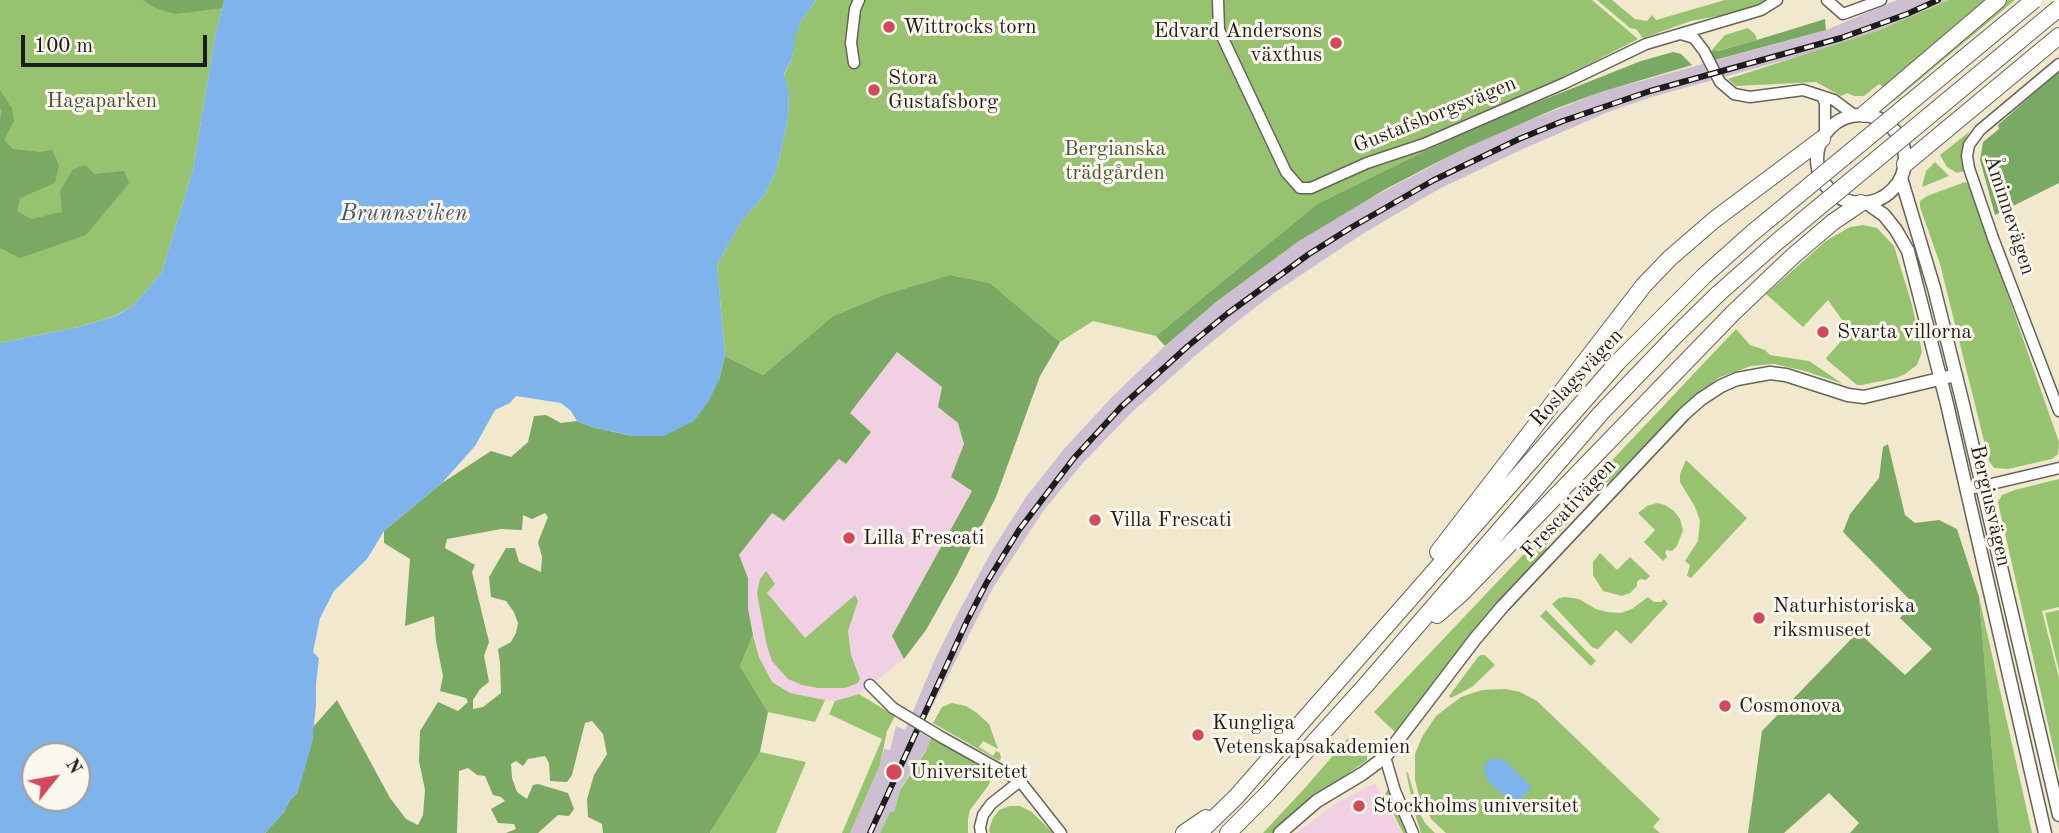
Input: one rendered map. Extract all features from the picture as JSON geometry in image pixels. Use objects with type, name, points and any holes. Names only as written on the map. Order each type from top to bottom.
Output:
[{"type":"main road","points":[[1859,115],[1998,0]]},
{"type":"main road","name":"Roslagsvägen","points":[[1199,833],[1236,797],[1609,372],[1704,276],[2034,0]]},
{"type":"main road","name":"Roslagsvägen","points":[[1228,833],[1274,788],[1601,414],[1677,334],[1777,241],[2059,8]]},
{"type":"main road","points":[[1903,171],[2059,36]]},
{"type":"main road","points":[[1400,611],[1422,571],[1644,285],[1714,220],[1823,136]]},
{"type":"main road","points":[[1396,651],[1461,594],[1734,312],[1833,222],[1864,203]]},
{"type":"main road","points":[[1184,833],[1236,797]]},
{"type":"street","points":[[854,63],[851,43],[855,9],[859,0]]},
{"type":"street","name":"Gustafsborgsvägen","points":[[1218,0],[1219,30],[1286,172],[1300,188],[1311,188],[1367,163],[1424,144],[1565,83],[1646,44],[1761,10],[1777,0]]},
{"type":"street","points":[[1827,0],[1843,14],[1881,0]]},
{"type":"street","points":[[1704,51],[1702,35],[1710,25]]},
{"type":"street","points":[[1679,33],[1694,38],[1720,82],[1734,94],[1750,97],[1803,90],[1822,96],[1834,100],[1859,115],[1879,118],[1892,127],[1902,140],[1903,171],[1887,195],[1864,203],[1850,202],[1823,182],[1817,160],[1823,136],[1825,103],[1822,96]]},
{"type":"street","name":"Åminnevägen","points":[[2059,64],[1980,130],[1969,145],[1967,156],[1993,238],[2059,411]]},
{"type":"street","points":[[1823,136],[1838,121],[1859,115]]},
{"type":"street","name":"Bergiusvägen","points":[[1903,171],[1983,486],[2059,815]]},
{"type":"street","name":"Bergiusvägen","points":[[1864,203],[1890,223],[1908,251],[1941,378],[2045,833]]},
{"type":"street","name":"Frescativägen","points":[[1280,833],[1317,801],[1385,757],[1503,606],[1701,399],[1737,379],[1770,373],[1864,397],[1956,375]]},
{"type":"street","points":[[1966,490],[2059,468]]},
{"type":"street","points":[[870,685],[893,708],[1020,782],[1061,833]]},
{"type":"street","points":[[1385,757],[1395,791],[1413,833]]},
{"type":"street","points":[[981,833],[983,815],[991,804],[1020,782]]},
{"type":"shaded area","points":[[1897,0],[1949,0],[1877,31],[1821,50],[1652,97],[1608,112],[1523,149],[1439,189],[1364,233],[1274,293],[1234,324],[1131,413],[1082,464],[1044,510],[994,586],[919,732],[931,739],[930,744],[900,789],[894,812],[890,812],[880,833],[850,833],[880,765],[884,749],[890,750],[896,726],[905,730],[957,615],[993,549],[1026,497],[1064,449],[1112,397],[1216,302],[1299,241],[1350,209],[1512,127],[1601,92],[1826,30]]},
{"type":"shaded area","name":"Lilla Frescati","points":[[897,352],[942,387],[939,407],[958,422],[964,444],[951,477],[972,491],[893,636],[904,659],[859,694],[835,701],[790,693],[772,682],[759,657],[748,608],[748,578],[739,556],[772,512],[784,521],[839,459],[846,464],[871,432],[850,413]]},
{"type":"shaded area","name":"Stockholms universitet","points":[[1375,783],[1402,833],[1296,833],[1339,801]]},
{"type":"green space","name":"Hagaparken","points":[[0,0],[224,0],[215,36],[193,169],[162,272],[134,305],[115,316],[79,327],[0,343]]},
{"type":"green space","points":[[143,0],[224,0],[222,8],[175,14],[153,7]]},
{"type":"green space","name":"Bergianska trädgården","points":[[816,0],[1592,0],[1638,39],[1540,89],[1434,134],[1427,150],[1317,204],[1156,336],[1093,321],[1060,342],[990,283],[950,275],[886,294],[833,316],[763,375],[725,356],[717,265],[743,219],[764,196],[777,169],[788,119],[789,92],[784,75],[792,58],[794,37],[801,21]]},
{"type":"green space","points":[[1597,0],[1612,0],[1635,19],[1647,21],[1652,15],[1656,20],[1725,0],[1771,0],[1745,11],[1691,21],[1643,38],[1636,29],[1630,28]]},
{"type":"green space","points":[[1949,0],[1987,0],[1884,87],[1879,84],[1864,96],[1847,93],[1841,96],[1816,82],[1736,86],[1728,79],[1877,31]]},
{"type":"green space","points":[[2008,0],[2015,0],[1894,101],[1892,98]]},
{"type":"green space","points":[[1825,19],[1826,30],[1715,60],[1711,51],[1718,51]]},
{"type":"green space","points":[[1748,28],[1757,40],[1711,51],[1725,35]]},
{"type":"green space","points":[[1673,52],[1681,54],[1692,65],[1557,108],[1428,167],[1299,241],[1216,302],[1165,346],[1156,336],[1317,204],[1510,113],[1641,61]]},
{"type":"green space","points":[[2059,71],[2059,183],[1995,215],[1980,160],[1983,142],[1999,129],[1998,125]]},
{"type":"green space","points":[[0,90],[12,108],[14,121],[4,140],[13,149],[40,152],[52,150],[59,165],[55,183],[20,198],[17,211],[31,219],[62,212],[60,191],[73,169],[86,165],[94,174],[124,171],[129,183],[86,235],[20,258],[0,248]]},
{"type":"green space","points":[[1969,132],[1962,147],[1964,171],[1957,173],[1947,167],[1940,155]]},
{"type":"green space","points":[[1935,162],[1949,176],[1922,187],[1926,171]]},
{"type":"green space","points":[[1965,182],[1969,184],[2059,442],[2058,454],[2052,459],[2008,469],[1994,468],[1989,461],[1940,264],[1920,207],[1920,201],[1927,196]]},
{"type":"green space","points":[[1863,225],[1877,228],[1894,246],[1912,305],[1922,352],[1917,365],[1905,374],[1857,385],[1826,358],[1850,331],[1828,300],[1803,327],[1766,294],[1826,241],[1850,227]]},
{"type":"green space","points":[[950,275],[990,283],[1060,342],[1040,376],[996,497],[926,630],[904,659],[892,636],[972,491],[951,477],[964,444],[958,423],[938,407],[942,387],[897,352],[850,413],[871,432],[846,464],[839,459],[784,521],[772,513],[739,555],[748,578],[748,608],[753,635],[740,666],[768,712],[760,752],[710,833],[603,833],[602,824],[588,817],[587,799],[594,775],[607,754],[603,734],[592,721],[585,723],[572,775],[567,782],[550,781],[549,763],[545,756],[528,759],[523,766],[516,761],[511,764],[517,792],[527,799],[533,785],[538,784],[568,793],[574,809],[569,816],[558,815],[538,833],[506,833],[516,829],[514,824],[498,823],[491,809],[505,801],[493,795],[485,776],[477,775],[468,768],[459,771],[457,833],[265,833],[297,793],[312,742],[313,727],[337,700],[390,798],[406,819],[418,825],[423,815],[425,790],[419,761],[420,731],[438,702],[458,711],[468,702],[466,698],[440,691],[443,676],[434,616],[405,626],[410,559],[384,543],[384,531],[442,483],[491,451],[511,457],[528,442],[534,416],[546,415],[561,423],[577,421],[632,436],[719,380],[725,356],[763,375],[833,316],[886,294]],"holes":[[[545,513],[548,517],[538,542],[542,557],[541,572],[519,562],[515,548],[506,548],[489,577],[491,597],[506,601],[518,623],[511,642],[498,649],[501,693],[483,707],[473,709],[473,700],[489,682],[484,656],[489,642],[472,572],[475,565],[445,548],[447,539],[501,529],[522,530],[523,515],[532,519]]]},
{"type":"green space","points":[[1736,329],[1750,345],[1765,350],[1770,355],[1809,361],[1843,384],[1774,364],[1751,366],[1718,378],[1682,407],[1605,483],[1601,472]]},
{"type":"green space","points":[[1888,444],[1905,515],[1915,523],[1939,520],[1957,529],[1979,597],[1999,833],[1850,833],[1859,823],[1829,793],[1784,833],[1748,833],[1762,731],[1858,632],[1905,675],[1932,649],[1900,618],[1913,603],[1843,532],[1850,514],[1879,478],[1883,447]]},
{"type":"green space","points":[[1686,460],[1747,518],[1691,578],[1687,576],[1690,565],[1685,561],[1698,541],[1700,521],[1680,482],[1680,474]]},
{"type":"green space","points":[[2059,479],[2059,607],[2042,611],[2059,678],[2059,773],[1998,502],[2002,495],[2015,490]]},
{"type":"green space","points":[[1657,503],[1674,511],[1683,530],[1677,546],[1672,551],[1665,552],[1667,557],[1663,561],[1644,542],[1655,530],[1638,513]]},
{"type":"green space","points":[[1558,518],[1564,521],[1568,518],[1569,522],[1550,537],[1552,539],[1545,546],[1548,549],[1476,627],[1395,732],[1374,712]]},
{"type":"green space","points":[[1600,553],[1617,570],[1630,557],[1650,576],[1646,580],[1640,579],[1630,593],[1622,596],[1603,591],[1593,575],[1593,562]]},
{"type":"green space","points":[[766,571],[775,584],[767,593],[805,638],[855,595],[858,601],[848,631],[851,655],[860,679],[858,683],[845,688],[802,685],[788,679],[772,661],[757,594],[760,579]]},
{"type":"green space","points":[[1565,597],[1579,599],[1596,609],[1621,613],[1632,609],[1648,597],[1654,602],[1664,599],[1668,604],[1631,644],[1616,630],[1598,649],[1593,648],[1552,604]]},
{"type":"green space","points":[[1979,597],[2032,833],[1999,833]]},
{"type":"green space","points":[[1546,610],[1596,661],[1591,666],[1540,616]]},
{"type":"green space","points":[[2059,610],[2059,671],[2045,613]]},
{"type":"green space","points":[[753,635],[759,657],[772,682],[790,693],[825,700],[815,722],[768,712],[740,666]]},
{"type":"green space","points":[[1481,655],[1485,655],[1495,665],[1472,687],[1451,698],[1449,696]]},
{"type":"green space","points":[[1506,689],[1520,692],[1537,701],[1660,819],[1653,827],[1660,833],[1446,833],[1432,820],[1420,800],[1415,780],[1415,754],[1422,737],[1436,716],[1461,697],[1482,690]]},
{"type":"green space","points":[[859,694],[895,716],[887,731],[880,765],[850,833],[842,833],[882,739],[829,714],[835,701]]},
{"type":"green space","points":[[952,703],[966,706],[989,724],[998,749],[983,741],[979,747],[993,756],[996,751],[1000,753],[999,761],[933,723],[942,707]]},
{"type":"green space","points":[[1350,736],[1367,754],[1367,760],[1315,797],[1273,833],[1263,833],[1304,789]]},
{"type":"green space","points":[[932,737],[991,773],[988,786],[970,810],[968,833],[880,833],[890,812],[894,812],[900,790]]},
{"type":"green space","points":[[760,752],[806,762],[776,833],[710,833]]},
{"type":"green space","points":[[1406,772],[1419,812],[1435,833],[1421,833]]},
{"type":"green space","points":[[1388,789],[1406,833],[1403,833],[1386,799]]},
{"type":"green space","points":[[1020,806],[1032,812],[1053,833],[990,833],[993,818],[999,810]]},
{"type":"water","name":"Brunnsviken","points":[[224,0],[816,0],[801,21],[792,58],[784,74],[789,92],[788,119],[777,169],[764,196],[743,219],[717,265],[725,356],[719,380],[709,401],[694,421],[664,436],[632,436],[577,421],[571,411],[561,403],[516,396],[510,403],[495,410],[475,446],[442,483],[384,531],[367,559],[334,591],[320,618],[313,652],[319,658],[316,706],[312,742],[302,779],[297,793],[284,812],[265,833],[0,833],[0,343],[79,327],[116,316],[134,305],[162,272],[193,169],[215,36]]},
{"type":"water","points":[[1493,758],[1504,760],[1532,787],[1515,806],[1486,779],[1484,767],[1487,761]]},
{"type":"railway","points":[[870,833],[967,621],[1019,530],[1074,458],[1121,407],[1227,314],[1309,254],[1352,227],[1434,180],[1519,139],[1650,91],[1841,38],[1938,0]]},
{"type":"place","name":"Wittrocks torn","points":[[889,27]]},
{"type":"place","name":"Edvard Andersons växthus","points":[[1336,43]]},
{"type":"place","name":"Stora Gustafsborg","points":[[874,90]]},
{"type":"place","name":"Svarta villorna","points":[[1823,332]]},
{"type":"place","name":"Villa Frescati","points":[[1095,520]]},
{"type":"place","name":"Lilla Frescati","points":[[849,538]]},
{"type":"place","name":"Naturhistoriska riksmuseet","points":[[1759,618]]},
{"type":"place","name":"Cosmonova","points":[[1725,706]]},
{"type":"place","name":"Kungliga Vetenskapsakademien","points":[[1198,735]]},
{"type":"place","name":"Universitetet","points":[[894,772]]},
{"type":"place","name":"Stockholms universitet","points":[[1359,806]]}]
